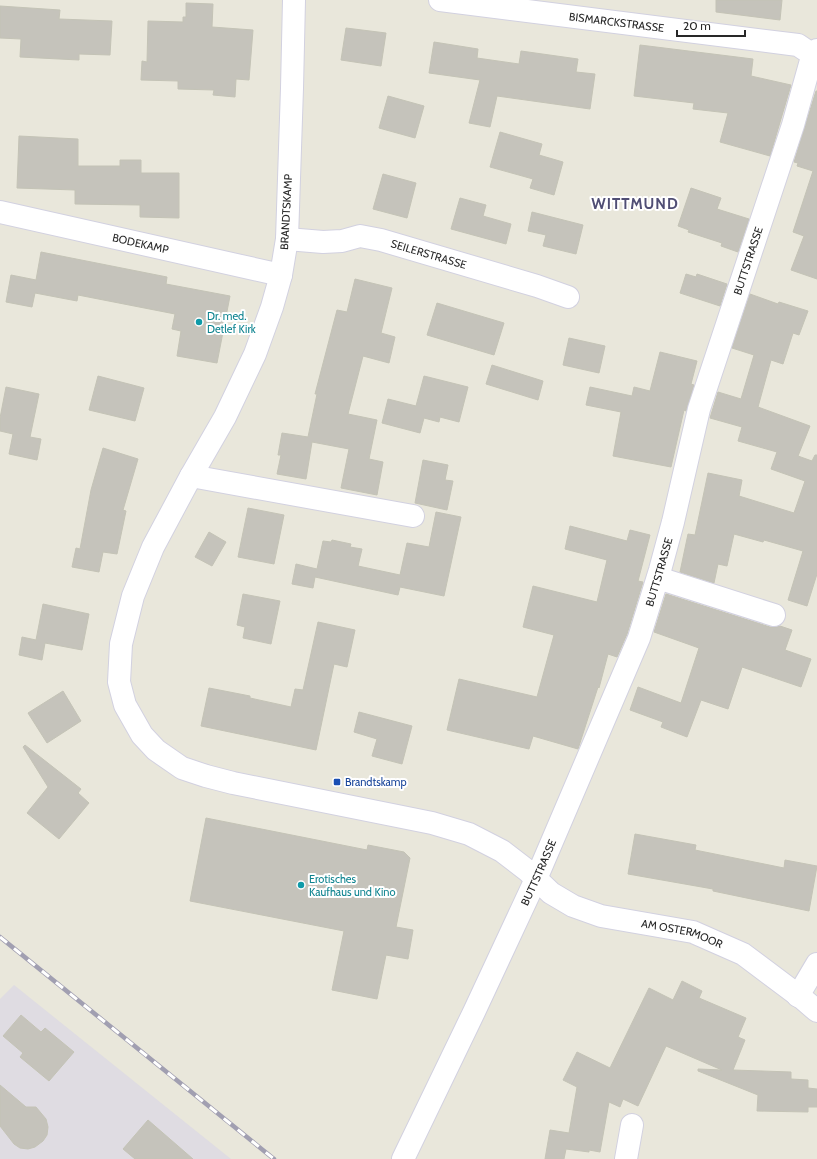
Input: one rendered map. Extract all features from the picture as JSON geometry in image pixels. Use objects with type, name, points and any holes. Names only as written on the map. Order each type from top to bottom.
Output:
[{"type":"street","name":"BRANDTSKAMP","points":[[294,0],[287,238],[281,275],[272,308],[255,354],[225,417],[191,476],[150,554],[133,596],[121,644],[119,682],[125,706],[142,734],[156,750],[182,768],[206,776],[432,823],[470,834],[502,851],[536,879]]},
{"type":"street","name":"BISMARCKSTRASSE","points":[[440,0],[798,45],[815,53]]},
{"type":"street","name":"BUTTSTRASSE","points":[[403,1159],[536,879],[639,638],[658,578],[673,522],[699,408],[790,132],[810,64],[815,53]]},
{"type":"street","name":"BODEKAMP","points":[[0,212],[281,275]]},
{"type":"street","name":"SEILERSTRASSE","points":[[287,238],[324,242],[342,241],[360,236],[381,240],[537,286],[568,298]]},
{"type":"street","points":[[191,476],[413,516]]},
{"type":"street","points":[[658,578],[774,615]]},
{"type":"street","name":"AM OSTERMOOR","points":[[536,879],[551,893],[573,906],[601,916],[692,932],[743,954],[806,1002]]},
{"type":"street","points":[[806,1002],[817,964]]},
{"type":"street","points":[[806,1002],[817,978]]},
{"type":"street","points":[[626,1159],[632,1125]]},
{"type":"shaded area","points":[[14,985],[231,1159],[0,1159],[0,999]]},
{"type":"building","points":[[716,0],[782,0],[780,20],[716,12]]},
{"type":"building","points":[[186,3],[213,4],[212,27],[253,30],[249,80],[236,79],[235,97],[213,95],[214,90],[178,89],[178,81],[141,80],[142,61],[147,62],[148,21],[183,22],[183,17],[186,17]]},
{"type":"building","points":[[0,6],[60,10],[59,19],[112,21],[110,55],[79,54],[79,60],[20,57],[21,39],[0,38]]},
{"type":"building","points":[[346,28],[386,33],[381,66],[341,60]]},
{"type":"building","points":[[434,42],[478,49],[477,58],[519,64],[521,51],[578,59],[576,72],[595,74],[590,109],[497,96],[490,127],[469,123],[480,80],[429,73]]},
{"type":"building","points":[[640,45],[753,59],[751,76],[791,85],[770,156],[720,142],[728,113],[693,109],[694,103],[634,96]]},
{"type":"building","points":[[816,91],[817,279],[791,270],[804,236],[793,232],[813,171],[797,166],[798,163],[794,162]]},
{"type":"building","points":[[388,96],[424,106],[415,138],[379,128]]},
{"type":"building","points":[[500,132],[542,144],[539,155],[563,162],[554,195],[530,188],[533,179],[490,167]]},
{"type":"building","points":[[19,136],[78,139],[78,166],[120,166],[120,160],[141,160],[141,173],[179,173],[179,218],[140,217],[140,205],[75,204],[75,190],[17,188]]},
{"type":"building","points":[[383,174],[416,183],[407,218],[373,209]]},
{"type":"building","points":[[691,188],[721,198],[717,209],[749,219],[738,252],[721,246],[722,243],[688,232],[689,230],[678,226]]},
{"type":"building","points":[[460,198],[486,205],[483,216],[511,224],[506,244],[451,229]]},
{"type":"building","points":[[532,212],[583,225],[576,254],[543,246],[546,235],[528,231]]},
{"type":"building","points":[[41,252],[167,277],[166,284],[230,296],[217,363],[177,356],[181,331],[172,329],[175,314],[78,295],[77,301],[35,293],[32,307],[6,302],[11,275],[36,280]]},
{"type":"building","points":[[686,274],[696,277],[697,274],[727,284],[720,306],[680,293]]},
{"type":"building","points":[[355,279],[392,288],[381,333],[395,337],[389,363],[363,356],[348,414],[377,420],[369,459],[383,462],[377,495],[341,488],[349,449],[312,442],[306,479],[277,474],[281,455],[278,455],[282,433],[308,437],[317,394],[315,394],[337,310],[347,312]]},
{"type":"building","points":[[750,294],[778,304],[779,302],[808,311],[799,335],[793,333],[783,364],[771,360],[758,407],[810,426],[798,456],[812,461],[815,455],[817,455],[817,574],[807,606],[788,600],[803,551],[764,540],[763,542],[734,534],[727,566],[718,564],[714,583],[680,572],[688,534],[695,535],[708,473],[742,480],[739,496],[794,513],[805,481],[771,469],[777,452],[738,441],[742,427],[710,418],[718,392],[741,399],[754,355],[732,348]]},
{"type":"building","points":[[437,303],[504,323],[494,355],[427,335]]},
{"type":"building","points":[[569,338],[605,346],[599,373],[563,365]]},
{"type":"building","points":[[660,352],[697,361],[691,384],[694,385],[686,411],[684,410],[671,467],[613,456],[621,412],[586,405],[590,387],[632,396],[634,387],[650,391]]},
{"type":"building","points":[[492,365],[543,381],[538,400],[486,384]]},
{"type":"building","points":[[98,376],[144,388],[135,421],[89,410]]},
{"type":"building","points":[[424,376],[468,387],[459,422],[440,417],[439,422],[424,418],[420,433],[382,423],[388,399],[416,406]]},
{"type":"building","points":[[6,387],[39,394],[30,437],[41,439],[37,460],[9,454],[13,434],[0,431],[0,418]]},
{"type":"building","points":[[103,448],[138,459],[123,510],[126,511],[117,554],[103,552],[99,572],[72,567],[76,548],[80,549],[91,490]]},
{"type":"building","points":[[423,460],[448,465],[445,480],[453,481],[447,510],[415,503]]},
{"type":"building","points":[[248,508],[284,515],[274,564],[238,557]]},
{"type":"building","points":[[436,512],[461,517],[444,596],[400,587],[398,595],[315,577],[313,588],[292,584],[296,564],[317,569],[323,541],[331,542],[332,540],[351,544],[350,547],[362,549],[358,566],[400,575],[407,543],[429,547]]},
{"type":"building","points":[[570,526],[627,541],[630,530],[650,535],[638,581],[643,582],[627,634],[617,657],[608,654],[599,688],[598,687],[578,749],[533,736],[529,749],[447,730],[459,679],[537,697],[554,635],[523,627],[533,586],[597,602],[607,560],[565,549]]},
{"type":"building","points":[[209,532],[226,542],[212,566],[195,557]]},
{"type":"building","points":[[243,594],[280,601],[271,644],[243,638],[245,627],[237,625]]},
{"type":"building","points":[[666,594],[770,627],[780,626],[792,630],[785,650],[811,659],[801,687],[742,667],[728,709],[701,700],[687,737],[661,727],[663,722],[630,710],[638,687],[681,703],[699,648],[654,632]]},
{"type":"building","points":[[43,604],[89,614],[82,650],[45,643],[42,660],[19,655],[22,637],[36,640]]},
{"type":"building","points":[[318,622],[355,630],[347,667],[334,664],[316,750],[201,726],[209,688],[250,696],[250,698],[291,707],[295,689],[303,690]]},
{"type":"building","points":[[63,691],[81,721],[47,743],[28,713]]},
{"type":"building","points":[[359,712],[412,726],[402,764],[372,756],[377,739],[354,732]]},
{"type":"building","points":[[25,745],[81,789],[78,793],[89,803],[59,839],[27,813],[48,787],[23,747]]},
{"type":"building","points":[[206,818],[367,850],[368,845],[404,852],[410,858],[396,927],[413,930],[408,959],[386,955],[377,999],[332,990],[344,931],[190,901]]},
{"type":"building","points":[[635,834],[696,845],[695,850],[784,868],[785,860],[817,866],[809,911],[713,891],[713,889],[628,874]]},
{"type":"building","points":[[682,981],[702,991],[699,998],[746,1018],[738,1037],[745,1040],[733,1070],[791,1072],[791,1079],[808,1080],[808,1088],[817,1089],[817,1107],[808,1107],[808,1112],[757,1111],[758,1095],[698,1071],[698,1069],[722,1070],[666,1046],[638,1106],[623,1099],[620,1107],[609,1102],[600,1152],[566,1149],[564,1159],[545,1159],[550,1130],[569,1133],[577,1087],[563,1080],[577,1052],[610,1068],[649,988],[673,1000]]},
{"type":"building","points":[[21,1015],[41,1032],[45,1028],[74,1052],[49,1081],[20,1057],[23,1053],[3,1036]]},
{"type":"building","points":[[0,1085],[26,1107],[36,1107],[46,1119],[48,1127],[47,1135],[43,1141],[35,1147],[28,1149],[20,1148],[14,1144],[0,1126]]},
{"type":"building","points":[[148,1120],[193,1159],[135,1159],[123,1149]]},
{"type":"railway","points":[[0,937],[274,1159]]},
{"type":"place","name":"Dr. med. Detlef Kirk","points":[[199,322]]},
{"type":"place","name":"Brandtskamp","points":[[337,782]]},
{"type":"place","name":"Erotisches Kaufhaus und Kino","points":[[301,885]]},
{"type":"district","name":"WITTMUND","points":[[635,204]]}]
